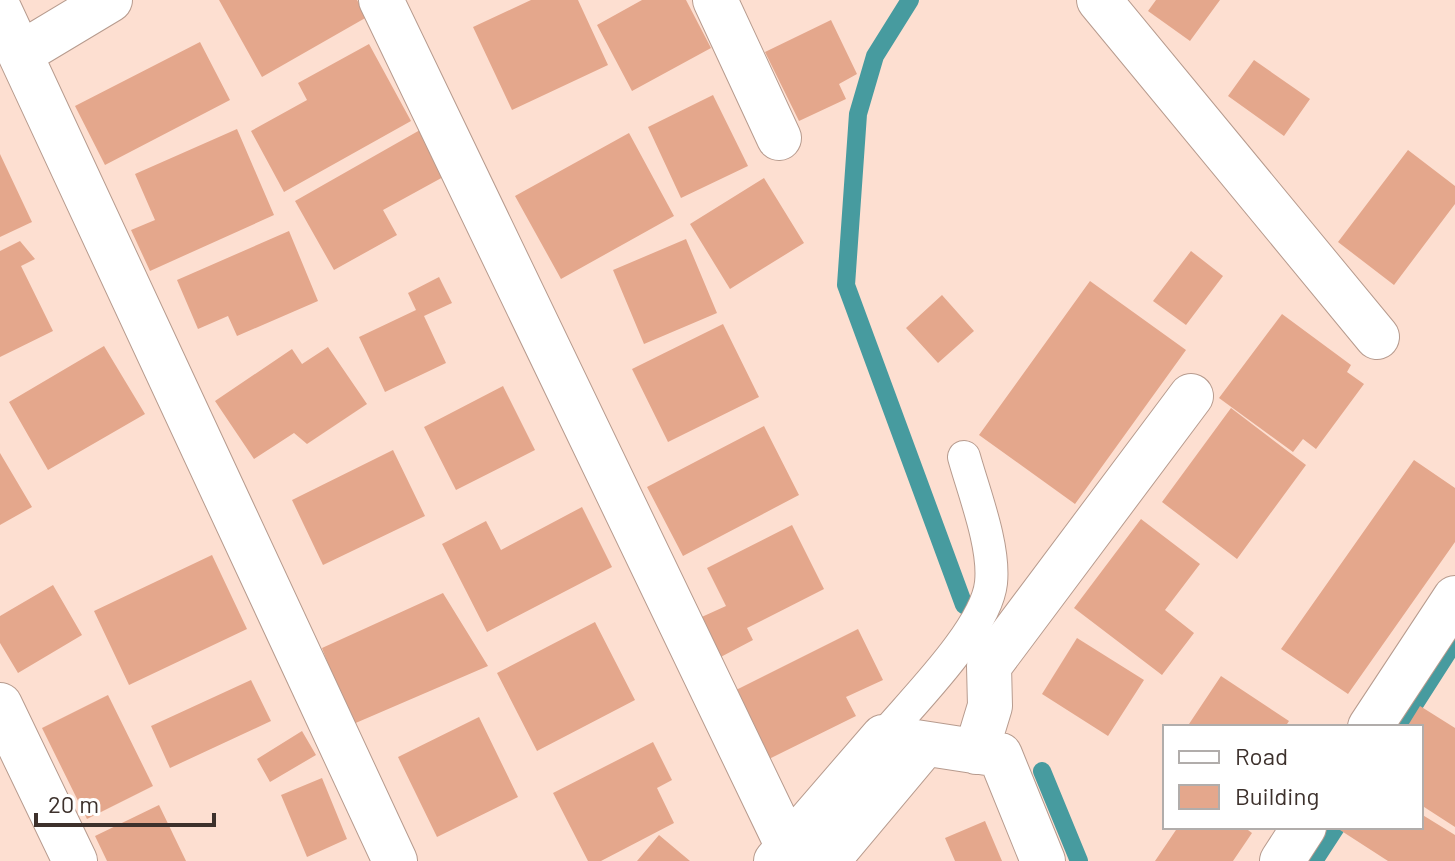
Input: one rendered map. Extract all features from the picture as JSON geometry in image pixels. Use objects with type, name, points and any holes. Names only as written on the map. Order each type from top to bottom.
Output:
[{"type":"street","points":[[20,54],[110,0]]},
{"type":"street","points":[[381,0],[797,856]]},
{"type":"street","points":[[715,0],[779,138]]},
{"type":"street","points":[[1099,0],[1377,337]]},
{"type":"street","points":[[0,11],[395,861]]},
{"type":"street","points":[[976,752],[990,706],[980,648],[1191,396]]},
{"type":"street","points":[[1371,725],[1455,598]]},
{"type":"street","points":[[0,705],[75,861]]},
{"type":"street","points":[[797,856],[883,737],[1000,755],[1043,861]]},
{"type":"street","points":[[797,856],[925,744]]},
{"type":"street","points":[[1282,861],[1303,829]]},
{"type":"lane","points":[[883,737],[980,648],[991,581],[985,532],[964,457]]},
{"type":"building","points":[[219,0],[357,0],[367,17],[262,77]]},
{"type":"building","points":[[531,0],[578,0],[608,65],[512,110],[473,27]]},
{"type":"building","points":[[642,0],[686,0],[711,48],[632,91],[597,25]]},
{"type":"building","points":[[1156,0],[1220,0],[1190,41],[1148,11]]},
{"type":"building","points":[[831,20],[857,74],[839,84],[846,99],[799,121],[765,52]]},
{"type":"building","points":[[200,42],[230,100],[105,165],[75,106]]},
{"type":"building","points":[[369,44],[411,121],[284,192],[251,131],[307,100],[298,83]]},
{"type":"building","points":[[1254,60],[1310,99],[1284,136],[1228,96]]},
{"type":"building","points":[[713,95],[748,166],[681,198],[648,127]]},
{"type":"building","points":[[237,129],[274,215],[150,271],[131,230],[155,220],[135,174]]},
{"type":"building","points":[[420,130],[445,176],[383,210],[397,235],[334,270],[295,201]]},
{"type":"building","points":[[629,133],[674,216],[561,279],[515,196]]},
{"type":"building","points":[[1408,150],[1455,186],[1455,204],[1394,285],[1338,242]]},
{"type":"building","points":[[0,154],[32,222],[0,237]]},
{"type":"building","points":[[764,178],[804,243],[730,289],[690,224]]},
{"type":"building","points":[[289,231],[318,301],[237,336],[228,316],[198,329],[177,280]]},
{"type":"building","points":[[686,239],[717,313],[644,344],[613,270]]},
{"type":"building","points":[[20,241],[35,259],[21,266],[53,331],[0,357],[0,251]]},
{"type":"building","points":[[1191,251],[1223,276],[1186,325],[1153,301]]},
{"type":"building","points":[[439,277],[452,303],[424,316],[446,363],[385,392],[359,337],[416,310],[408,293]]},
{"type":"building","points":[[1090,281],[1186,350],[1075,504],[979,435]]},
{"type":"building","points":[[942,295],[974,331],[938,363],[906,328]]},
{"type":"building","points":[[1282,314],[1351,365],[1347,372],[1364,384],[1316,449],[1303,439],[1293,452],[1219,398]]},
{"type":"building","points":[[723,324],[759,397],[668,442],[632,369]]},
{"type":"building","points":[[104,346],[145,414],[48,470],[9,402]]},
{"type":"building","points":[[328,347],[367,404],[307,444],[294,433],[254,459],[215,401],[292,349],[302,364]]},
{"type":"building","points":[[503,386],[535,450],[456,490],[424,427]]},
{"type":"building","points":[[1231,408],[1306,465],[1237,559],[1162,502]]},
{"type":"building","points":[[764,426],[799,495],[683,556],[647,487]]},
{"type":"building","points":[[393,450],[425,516],[323,565],[292,500]]},
{"type":"building","points":[[0,453],[32,507],[0,525]]},
{"type":"building","points":[[1414,460],[1455,488],[1455,542],[1348,694],[1281,649]]},
{"type":"building","points":[[582,507],[612,567],[487,632],[442,544],[486,521],[501,550]]},
{"type":"building","points":[[1141,519],[1200,564],[1165,610],[1194,633],[1162,675],[1074,608]]},
{"type":"building","points":[[792,525],[824,589],[747,628],[753,640],[715,660],[695,620],[726,606],[707,568]]},
{"type":"building","points":[[212,555],[247,629],[129,685],[94,611]]},
{"type":"building","points":[[53,585],[82,635],[18,673],[0,643],[0,616]]},
{"type":"building","points":[[443,593],[488,666],[351,725],[322,648]]},
{"type":"building","points":[[595,622],[635,700],[537,751],[497,673]]},
{"type":"building","points":[[858,629],[883,680],[846,697],[856,716],[769,759],[734,691]]},
{"type":"building","points":[[1077,638],[1144,680],[1108,736],[1042,694]]},
{"type":"building","points":[[1221,676],[1289,721],[1286,725],[1188,725]]},
{"type":"building","points":[[251,680],[271,721],[170,768],[151,726]]},
{"type":"building","points":[[108,695],[153,786],[87,819],[42,728]]},
{"type":"building","points":[[1420,706],[1455,728],[1455,827],[1423,806],[1423,725],[1408,725]]},
{"type":"building","points":[[479,717],[518,797],[437,837],[398,757]]},
{"type":"building","points":[[302,731],[316,755],[270,782],[257,759]]},
{"type":"building","points":[[653,742],[672,780],[657,788],[674,823],[601,861],[588,861],[553,793]]},
{"type":"building","points":[[322,778],[347,839],[307,857],[281,795]]},
{"type":"building","points":[[159,805],[186,861],[107,861],[95,836]]},
{"type":"building","points":[[1423,815],[1455,835],[1455,861],[1388,861],[1340,830],[1423,829]]},
{"type":"building","points":[[985,821],[1002,861],[955,861],[945,838]]},
{"type":"building","points":[[1177,829],[1247,829],[1252,833],[1233,861],[1155,861]]},
{"type":"building","points":[[659,835],[690,861],[637,861]]},
{"type":"waterway","points":[[910,0],[875,56],[858,114],[846,285],[964,605]]},
{"type":"waterway","points":[[1401,725],[1455,641]]},
{"type":"waterway","points":[[1042,771],[1079,861]]},
{"type":"waterway","points":[[1314,861],[1335,829]]}]
